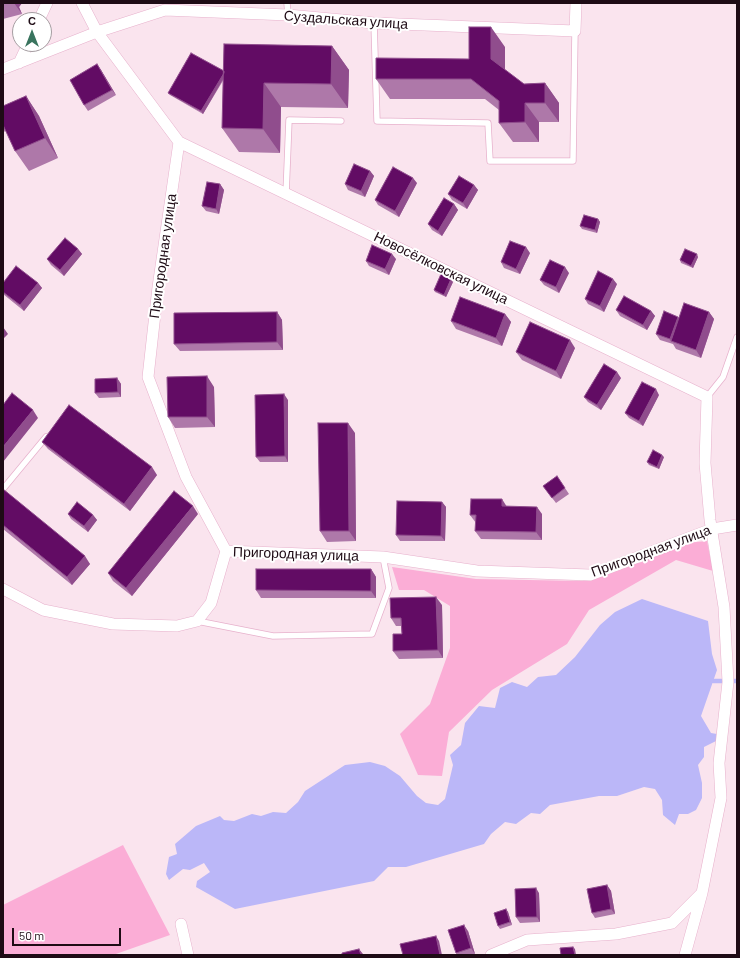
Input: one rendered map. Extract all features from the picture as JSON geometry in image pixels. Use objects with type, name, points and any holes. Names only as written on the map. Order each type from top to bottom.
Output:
[{"type":"street","name":"Новосёлковская улица","points":[[82,3],[97,32],[179,142],[707,397]]},
{"type":"street","points":[[575,31],[576,3]]},
{"type":"street","name":"Суздальская улица","points":[[3,70],[97,32],[165,10],[288,15],[374,23],[575,31]]},
{"type":"street","points":[[19,63],[24,52]]},
{"type":"street","name":"Пригородная улица","points":[[179,142],[158,288],[148,376],[186,477],[226,551],[383,557],[477,571],[590,575],[712,529],[737,525]]},
{"type":"street","points":[[685,955],[702,893],[721,798],[719,763],[728,682],[724,607],[712,529],[705,463],[707,397]]},
{"type":"street","points":[[3,589],[43,610],[113,624],[177,626],[197,621],[211,603],[226,551]]},
{"type":"street","points":[[491,955],[527,940],[616,934],[672,923],[702,893]]},
{"type":"street","points":[[181,924],[188,955]]},
{"type":"lane","points":[[287,3],[288,15]]},
{"type":"lane","points":[[374,23],[377,121],[488,123],[490,161],[573,161],[575,31]]},
{"type":"lane","points":[[286,194],[289,120],[341,121]]},
{"type":"lane","points":[[707,397],[722,377],[737,337]]},
{"type":"lane","points":[[3,489],[50,432]]},
{"type":"lane","points":[[197,621],[273,636],[372,634],[389,588],[383,557]]},
{"type":"shaded area","points":[[707,541],[713,571],[676,560],[589,610],[567,644],[492,690],[449,732],[442,776],[418,775],[400,734],[430,704],[450,648],[450,606],[424,590],[399,590],[392,567],[476,579],[582,581],[686,543]]},
{"type":"shaded area","points":[[642,599],[708,621],[712,654],[717,670],[701,716],[711,733],[717,734],[716,741],[704,747],[704,757],[698,765],[702,783],[702,798],[696,810],[688,814],[679,814],[675,825],[663,815],[662,800],[655,789],[644,787],[617,796],[599,796],[550,805],[540,814],[531,813],[516,824],[505,822],[491,834],[484,844],[406,867],[388,867],[374,881],[235,909],[196,887],[197,881],[210,872],[204,863],[190,870],[183,869],[169,880],[166,874],[169,857],[177,854],[175,844],[196,826],[220,816],[224,820],[234,821],[252,814],[261,816],[273,812],[286,813],[298,802],[305,791],[345,765],[370,762],[385,766],[400,776],[417,796],[426,803],[438,805],[445,799],[453,765],[450,755],[461,745],[465,723],[479,706],[495,708],[500,688],[512,682],[527,687],[538,677],[556,675],[575,657],[600,625],[615,612]]},
{"type":"shaded area","points":[[123,845],[170,935],[113,955],[3,955],[3,905]]},
{"type":"building","points":[[469,27],[491,27],[491,59],[524,84],[545,83],[545,103],[525,103],[525,122],[499,123],[499,101],[471,79],[376,79],[376,58],[469,59]]},
{"type":"building","points":[[224,44],[332,46],[331,84],[264,83],[263,129],[222,128]]},
{"type":"building","points":[[191,53],[224,71],[201,111],[168,93]]},
{"type":"building","points":[[97,64],[112,90],[84,105],[70,80]]},
{"type":"building","points":[[26,96],[45,138],[15,151],[3,125],[3,106]]},
{"type":"building","points":[[354,164],[370,171],[361,191],[345,184]]},
{"type":"building","points":[[393,167],[413,178],[395,211],[375,200]]},
{"type":"building","points":[[459,176],[474,185],[463,203],[448,194]]},
{"type":"building","points":[[207,182],[220,184],[216,209],[202,206]]},
{"type":"building","points":[[444,198],[454,204],[438,231],[428,224]]},
{"type":"building","points":[[584,215],[598,219],[595,230],[580,226]]},
{"type":"building","points":[[65,238],[78,249],[60,270],[47,259]]},
{"type":"building","points":[[510,241],[526,247],[516,269],[501,262]]},
{"type":"building","points":[[372,245],[392,254],[385,269],[366,261]]},
{"type":"building","points":[[685,249],[697,254],[691,266],[680,260]]},
{"type":"building","points":[[550,260],[565,267],[556,287],[540,280]]},
{"type":"building","points":[[16,266],[38,283],[20,305],[3,292],[3,283]]},
{"type":"building","points":[[598,271],[613,279],[600,306],[585,299]]},
{"type":"building","points":[[441,274],[451,279],[444,295],[434,290]]},
{"type":"building","points":[[624,296],[651,311],[643,325],[616,310]]},
{"type":"building","points":[[460,297],[505,314],[496,338],[451,321]]},
{"type":"building","points":[[684,303],[709,312],[696,350],[671,341]]},
{"type":"building","points":[[664,311],[678,317],[670,339],[656,334]]},
{"type":"building","points":[[277,312],[277,342],[174,344],[174,313]]},
{"type":"building","points":[[530,322],[570,340],[556,371],[516,352]]},
{"type":"building","points":[[604,364],[617,372],[597,405],[584,397]]},
{"type":"building","points":[[207,376],[207,417],[168,417],[167,377]]},
{"type":"building","points":[[117,378],[118,392],[95,393],[95,379]]},
{"type":"building","points":[[642,382],[656,389],[639,421],[625,413]]},
{"type":"building","points":[[12,393],[33,410],[3,447],[3,405]]},
{"type":"building","points":[[284,394],[285,456],[256,457],[255,395]]},
{"type":"building","points":[[69,405],[152,467],[124,504],[42,442]]},
{"type":"building","points":[[318,423],[348,423],[349,531],[320,531]]},
{"type":"building","points":[[653,450],[662,455],[657,467],[647,462]]},
{"type":"building","points":[[557,476],[565,488],[552,498],[543,486]]},
{"type":"building","points":[[3,489],[85,556],[67,577],[3,525]]},
{"type":"building","points":[[174,491],[193,506],[126,588],[108,573]]},
{"type":"building","points":[[471,499],[502,499],[502,506],[537,507],[536,532],[475,531],[476,515],[470,515]]},
{"type":"building","points":[[397,501],[442,502],[441,536],[396,535]]},
{"type":"building","points":[[77,502],[93,515],[84,526],[68,514]]},
{"type":"building","points":[[256,569],[371,569],[371,591],[256,590]]},
{"type":"building","points":[[436,597],[438,650],[393,651],[393,634],[402,634],[401,618],[391,618],[390,598]]},
{"type":"building","points":[[607,885],[611,909],[592,913],[587,889]]},
{"type":"building","points":[[536,888],[537,917],[516,917],[515,889]]},
{"type":"building","points":[[506,909],[510,922],[498,926],[494,913]]},
{"type":"building","points":[[464,925],[471,948],[456,953],[448,930]]},
{"type":"building","points":[[436,936],[440,955],[403,955],[400,944]]},
{"type":"building","points":[[573,947],[575,955],[561,955],[560,948]]},
{"type":"building","points":[[359,949],[361,955],[342,955],[342,953]]},
{"type":"waterway","points":[[713,681],[737,681]]}]
